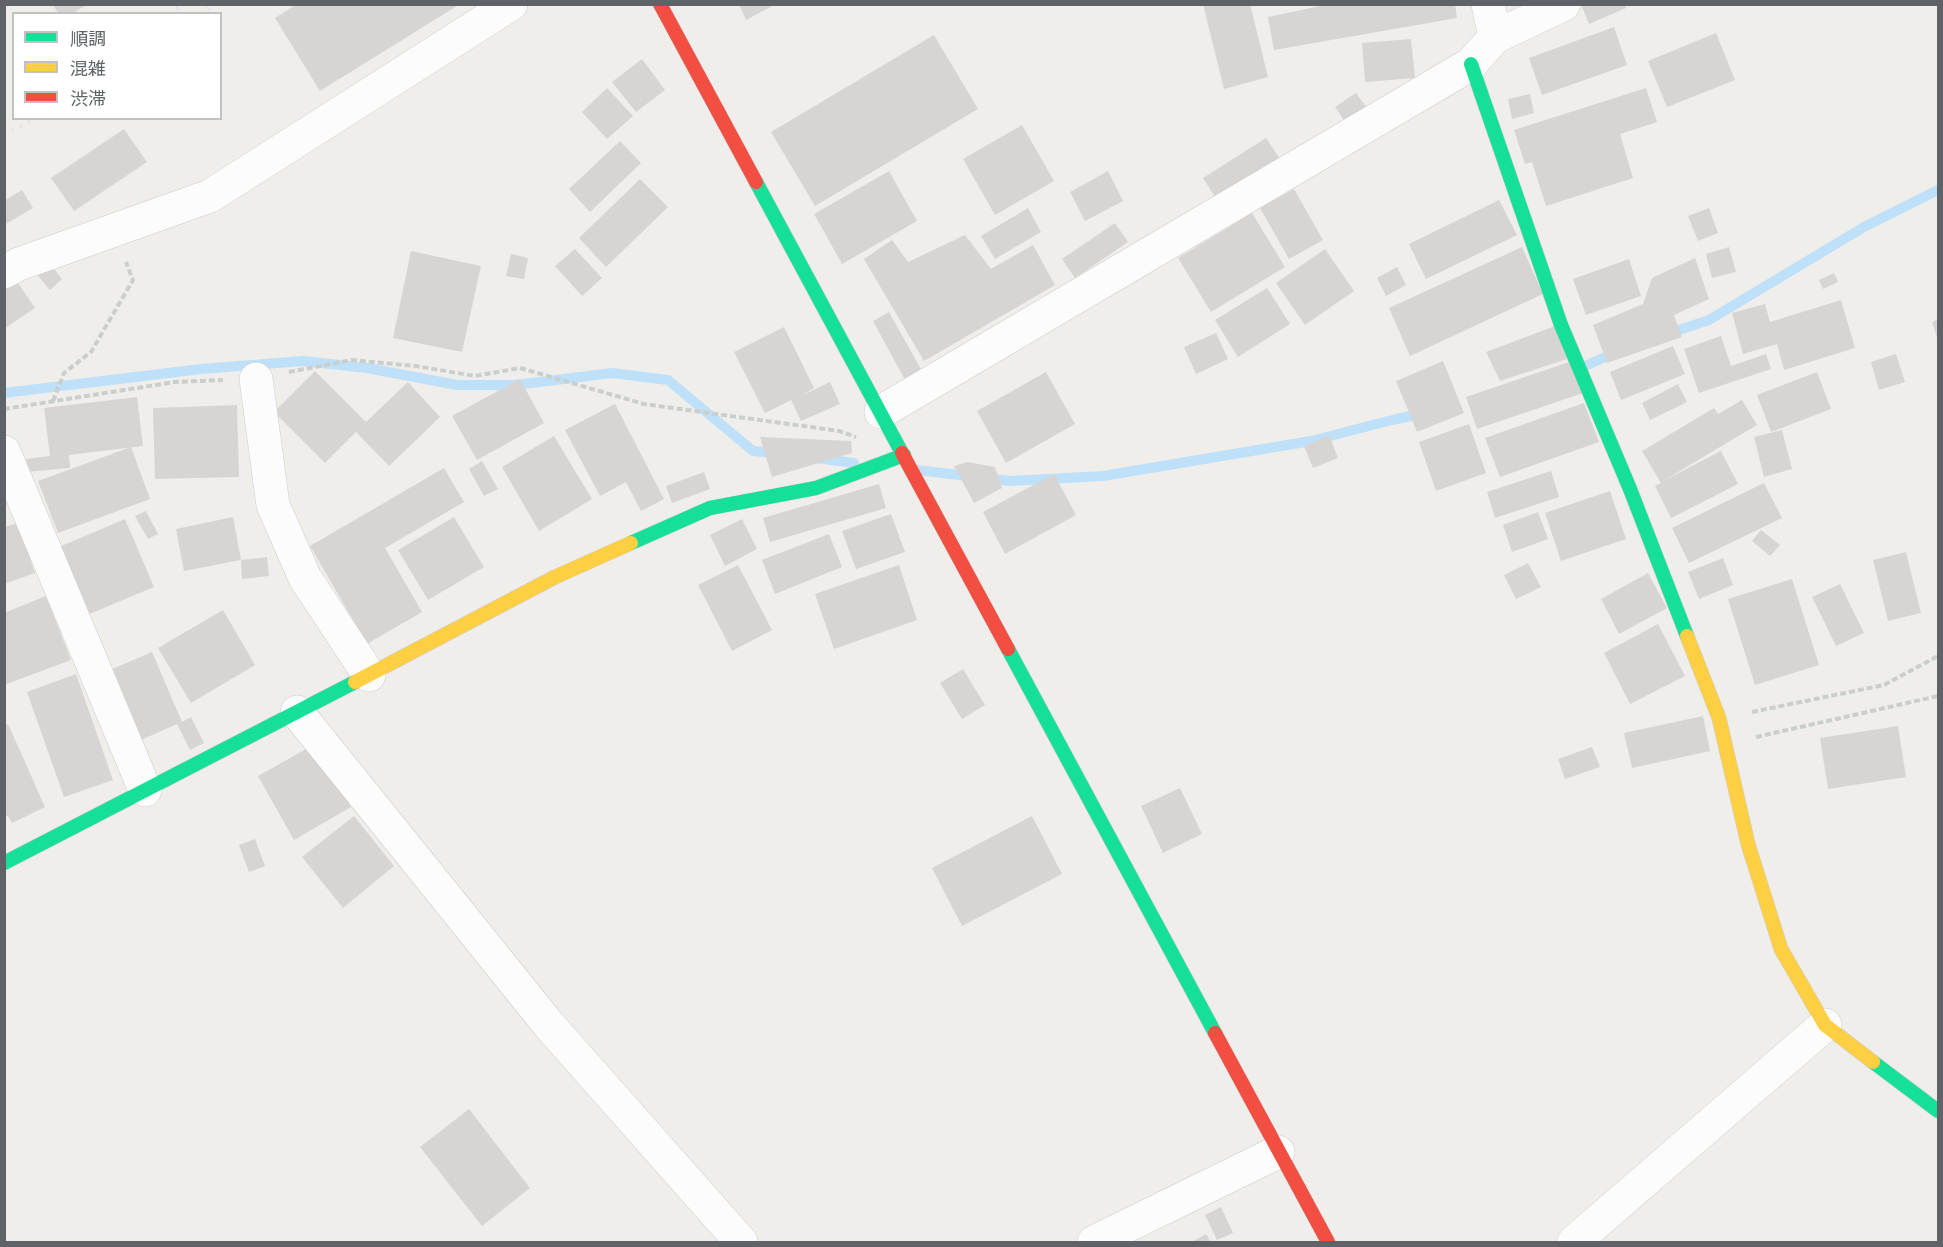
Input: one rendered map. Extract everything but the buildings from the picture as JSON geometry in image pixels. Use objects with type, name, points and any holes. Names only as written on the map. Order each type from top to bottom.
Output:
[{"type":"street","points":[[4,272],[19,264],[210,196],[511,4]]},
{"type":"street","points":[[660,4],[1328,1242]]},
{"type":"street","points":[[1488,4],[1496,37]]},
{"type":"street","points":[[881,412],[1471,64],[1496,37],[1564,4]]},
{"type":"street","points":[[1471,64],[1561,325],[1634,500],[1719,718],[1748,844],[1781,949],[1825,1025],[1938,1111]]},
{"type":"street","points":[[256,379],[273,505],[305,578],[369,675]]},
{"type":"street","points":[[4,452],[145,790]]},
{"type":"street","points":[[4,863],[555,577],[710,508],[816,488],[904,455]]},
{"type":"street","points":[[297,712],[549,1025],[741,1242]]},
{"type":"street","points":[[1574,1242],[1825,1025]]},
{"type":"street","points":[[1094,1242],[1278,1152]]},
{"type":"path","points":[[52,401],[64,373],[91,352],[133,280],[126,261]]},
{"type":"path","points":[[4,409],[175,382],[256,379],[351,360],[416,366],[475,376],[520,368],[644,404],[839,431],[904,455]]},
{"type":"path","points":[[1719,718],[1884,685],[1938,656]]},
{"type":"path","points":[[1726,744],[1938,696]]},
{"type":"waterway","points":[[1667,334],[1709,320],[1864,227],[1938,190]]},
{"type":"waterway","points":[[1583,367],[1618,351]]},
{"type":"waterway","points":[[4,393],[201,369],[303,361],[367,368],[457,385],[515,385],[612,373],[668,380],[753,451],[776,453]]},
{"type":"waterway","points":[[917,470],[1010,481],[1103,476],[1311,441],[1422,414]]},
{"type":"waterway","points":[[816,458],[854,463]]},
{"type":"railway","points":[[172,12],[184,4]]},
{"type":"railway","points":[[203,12],[214,4]]},
{"type":"railway","points":[[4,114],[12,109]]},
{"type":"railway","points":[[4,136],[31,120]]},
{"type":"traffic: fast","points":[[1471,64],[1561,325],[1630,489],[1687,636]]},
{"type":"traffic: fast","points":[[756,182],[902,453]]},
{"type":"traffic: fast","points":[[631,543],[710,508],[816,488],[904,455]]},
{"type":"traffic: fast","points":[[1008,649],[1215,1033]]},
{"type":"traffic: fast","points":[[4,863],[355,682]]},
{"type":"traffic: fast","points":[[1873,1062],[1938,1111]]},
{"type":"traffic: slow","points":[[355,682],[555,577],[631,543]]},
{"type":"traffic: slow","points":[[1687,636],[1719,718],[1748,844],[1781,949],[1825,1025],[1873,1062]]},
{"type":"traffic: jam","points":[[660,4],[756,182]]},
{"type":"traffic: jam","points":[[902,453],[1008,649]]},
{"type":"traffic: jam","points":[[1215,1033],[1328,1242]]}]
